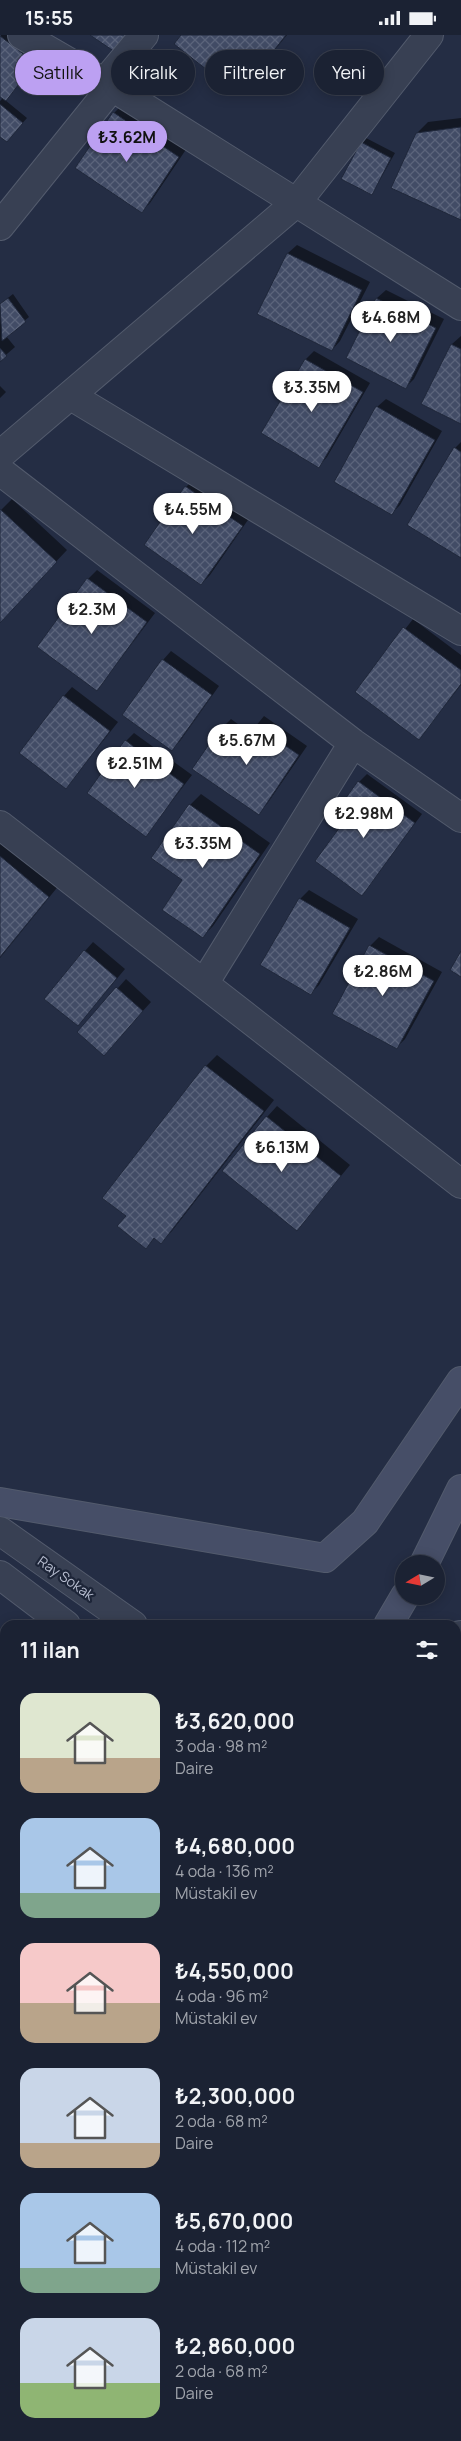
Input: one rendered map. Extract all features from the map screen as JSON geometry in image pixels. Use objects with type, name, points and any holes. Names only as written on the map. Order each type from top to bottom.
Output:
[{"type":"main road","points":[[0,1502],[325,1558],[364,1522],[461,1381]]},
{"type":"main road","points":[[428,1555],[461,1489]]},
{"type":"main road","points":[[391,1620],[400,1605]]},
{"type":"street","points":[[22,35],[108,85],[297,202],[461,307]]},
{"type":"street","points":[[0,227],[144,35]]},
{"type":"street","points":[[0,455],[297,202],[429,35]]},
{"type":"street","points":[[71,396],[461,631]]},
{"type":"street","points":[[0,471],[353,743],[461,819]]},
{"type":"street","points":[[205,982],[353,743]]},
{"type":"street","points":[[0,825],[205,982],[461,1183]]},
{"type":"street","name":"Ray Sokak","points":[[0,1531],[126,1620]]},
{"type":"street","points":[[0,1575],[59,1620]]},
{"type":"building","points":[[90,35],[130,35],[121,50],[112,50]]},
{"type":"building","points":[[181,35],[286,35],[274,50],[205,50],[205,68],[195,60],[195,50],[182,50],[174,44]]},
{"type":"building","points":[[0,36],[18,50],[15,50],[15,89],[6,101],[0,97]]},
{"type":"building","points":[[0,104],[23,123],[7,142],[0,137]]},
{"type":"building","points":[[113,112],[179,157],[142,213],[75,168]]},
{"type":"building","points":[[461,127],[461,220],[391,188],[416,133]]},
{"type":"building","points":[[361,142],[391,158],[372,195],[341,179]]},
{"type":"building","points":[[287,253],[362,290],[332,351],[257,314]]},
{"type":"building","points":[[8,298],[26,322],[2,341],[0,304]]},
{"type":"building","points":[[376,298],[436,328],[406,389],[346,358]]},
{"type":"building","points":[[451,344],[461,349],[461,424],[421,404]]},
{"type":"building","points":[[0,348],[7,356],[0,362]]},
{"type":"building","points":[[305,359],[363,392],[319,468],[261,433]]},
{"type":"building","points":[[376,406],[435,440],[392,515],[334,482]]},
{"type":"building","points":[[454,447],[461,452],[461,558],[407,525]]},
{"type":"building","points":[[185,486],[243,526],[201,585],[144,545]]},
{"type":"building","points":[[0,509],[57,562],[0,623]]},
{"type":"building","points":[[87,578],[147,622],[97,691],[37,647]]},
{"type":"building","points":[[403,627],[461,670],[461,684],[419,740],[355,692]]},
{"type":"building","points":[[162,659],[212,695],[172,751],[122,715]]},
{"type":"building","points":[[63,695],[110,731],[66,789],[19,753]]},
{"type":"building","points":[[254,724],[299,755],[259,815],[192,769],[221,727],[242,742]]},
{"type":"building","points":[[125,740],[184,784],[146,837],[87,793]]},
{"type":"building","points":[[358,781],[415,823],[362,896],[315,861],[345,820],[335,813]]},
{"type":"building","points":[[189,804],[260,854],[203,938],[162,910],[182,880],[151,858]]},
{"type":"building","points":[[0,856],[49,897],[0,957]]},
{"type":"building","points":[[299,898],[350,928],[311,995],[260,965]]},
{"type":"building","points":[[369,945],[434,981],[397,1049],[332,1014]]},
{"type":"building","points":[[84,950],[117,978],[78,1026],[44,999]]},
{"type":"building","points":[[461,951],[461,977],[450,970]]},
{"type":"building","points":[[116,987],[143,1011],[104,1056],[77,1032]]},
{"type":"building","points":[[205,1065],[264,1111],[161,1244],[154,1238],[146,1249],[117,1226],[126,1216],[102,1198]]},
{"type":"building","points":[[266,1116],[341,1176],[297,1231],[222,1171]]}]
